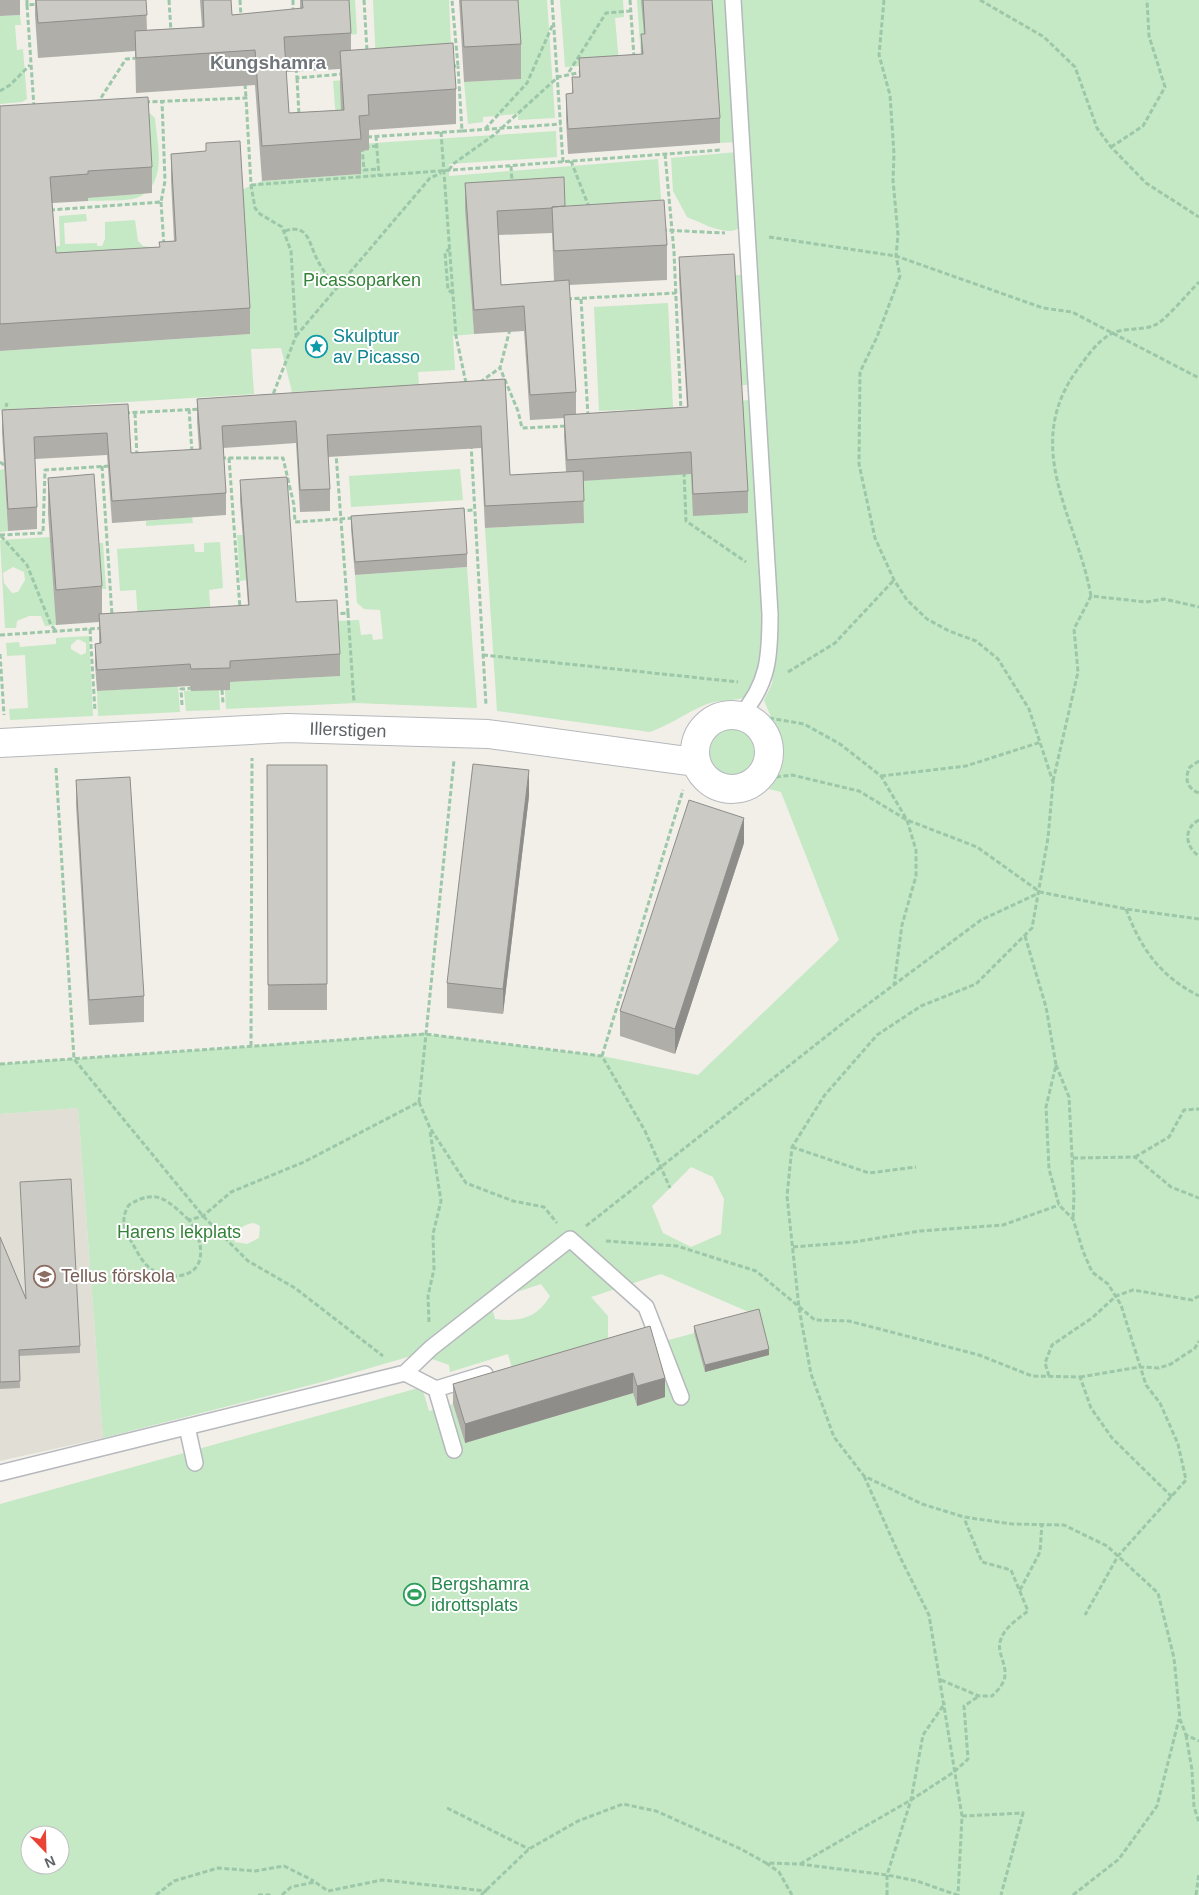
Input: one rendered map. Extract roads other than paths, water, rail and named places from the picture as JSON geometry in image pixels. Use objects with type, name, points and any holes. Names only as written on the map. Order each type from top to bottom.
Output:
[{"type":"street","points":[[721,716],[740,716],[754,722],[763,731],[768,742],[768,763],[757,780],[741,789],[722,789],[710,783],[701,774],[695,762],[696,742],[707,724],[721,716]]},
{"type":"street","name":"Illerstigen","points":[[2,732],[287,728],[488,734],[695,762]]},
{"type":"lane","points":[[733,0],[768,577],[770,643],[762,686],[756,698],[740,716]]},
{"type":"lane","points":[[0,1473],[405,1373],[431,1348],[570,1239],[646,1307],[681,1397]]},
{"type":"lane","points":[[405,1373],[436,1389],[485,1374]]},
{"type":"lane","points":[[436,1389],[454,1450]]},
{"type":"lane","points":[[188,1427],[196,1463]]},
{"type":"place","name":"Skulptur av Picasso","points":[[317,346]]},
{"type":"place","name":"Tellus förskola","points":[[45,1276]]},
{"type":"place","name":"Bergshamra idrottsplats","points":[[415,1594]]},
{"type":"district","name":"Kungshamra","points":[[268,62]]},
{"type":"park label","name":"Picassoparken","points":[[362,280]]},
{"type":"park label","name":"Harens lekplats","points":[[179,1232]]}]
